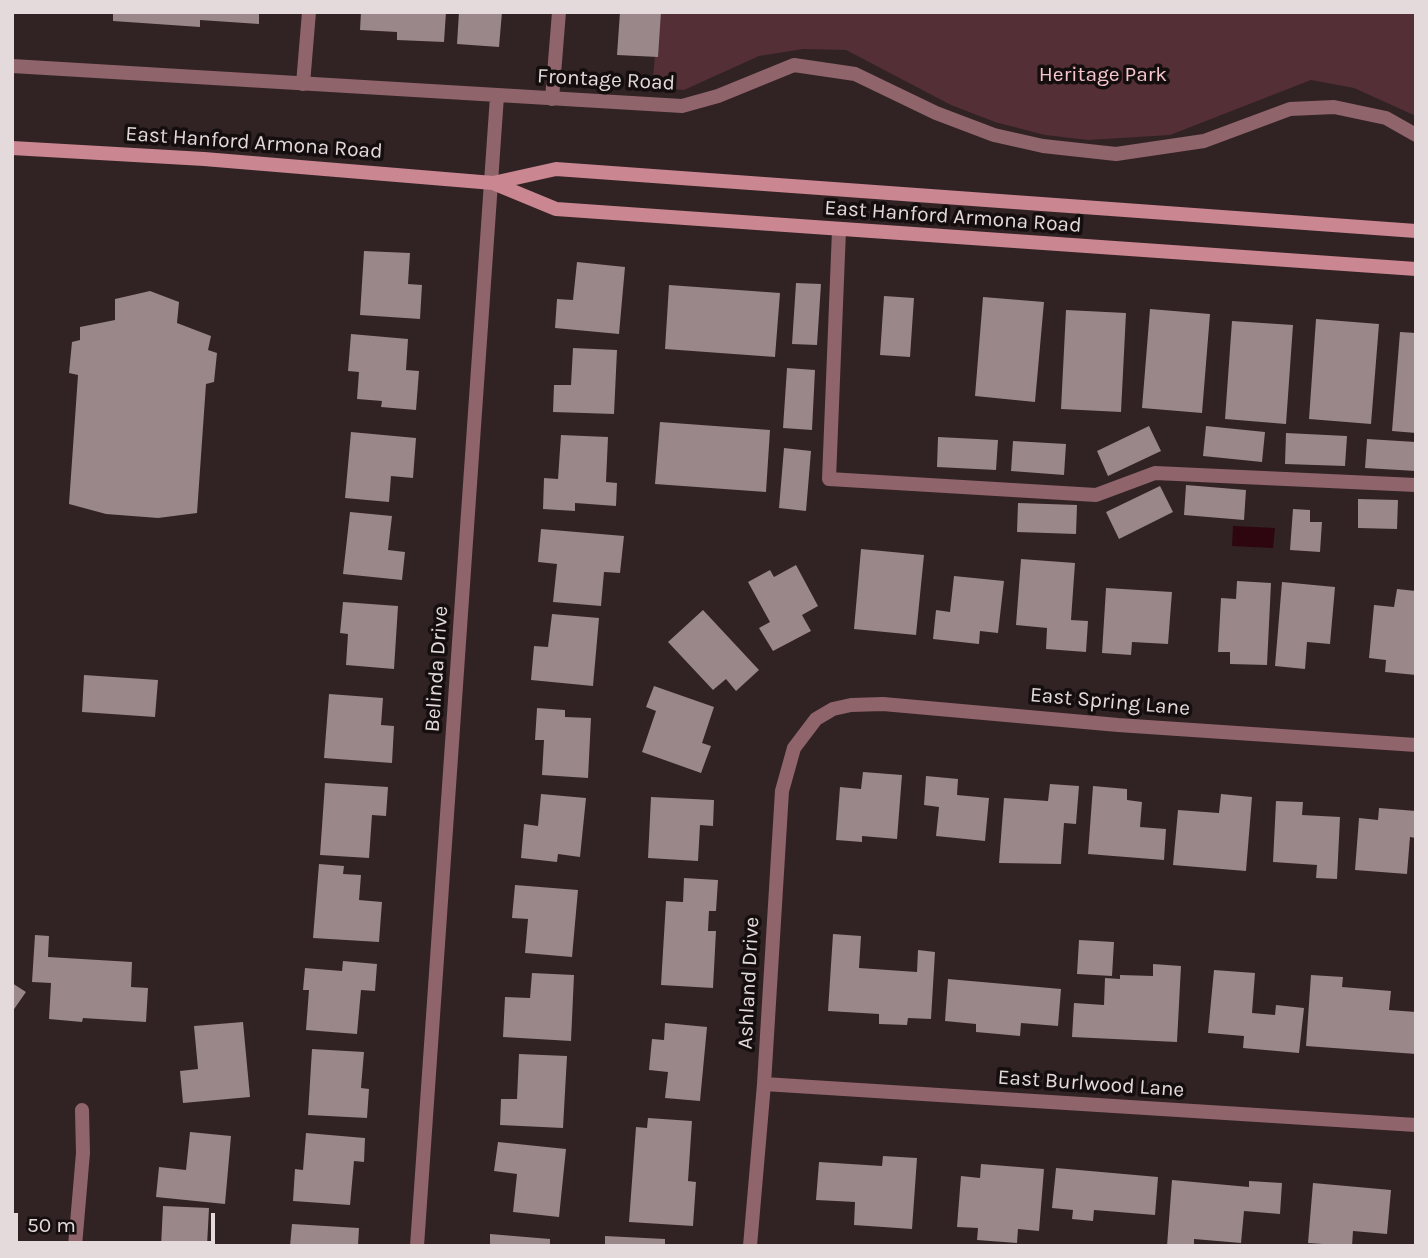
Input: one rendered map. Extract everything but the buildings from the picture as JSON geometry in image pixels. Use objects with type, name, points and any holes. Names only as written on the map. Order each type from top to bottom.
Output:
[{"type":"main road","name":"East Hanford Armona Road","points":[[12,148],[204,159],[493,183],[556,169],[1416,231]]},
{"type":"main road","name":"East Hanford Armona Road","points":[[493,183],[556,209],[1416,269]]},
{"type":"street","points":[[303,84],[309,12]]},
{"type":"street","points":[[552,99],[559,12]]},
{"type":"street","name":"Frontage Road","points":[[12,66],[682,106],[718,96],[794,65],[855,74],[936,113],[994,135],[1043,146],[1116,154],[1204,141],[1290,109],[1334,107],[1386,118],[1416,135]]},
{"type":"street","name":"Belinda Drive","points":[[417,1246],[497,96]]},
{"type":"street","points":[[839,230],[828,479],[1096,495],[1154,473],[1416,485]]},
{"type":"street","name":"East Spring Lane","points":[[807,727],[833,709],[851,705],[883,704],[1118,725],[1416,745]]},
{"type":"street","name":"Ashland Drive","points":[[750,1246],[764,1084],[782,791],[794,748],[807,727]]},
{"type":"street","name":"East Burlwood Lane","points":[[764,1084],[1416,1125]]},
{"type":"street","points":[[75,1246],[83,1153],[82,1110]]},
{"type":"green space","name":"Heritage Park","points":[[659,12],[1416,12],[1416,116],[1354,88],[1311,80],[1170,135],[1088,140],[1045,135],[995,122],[951,105],[846,50],[803,49],[759,56],[684,90],[652,88]]},
{"type":"shaded area","points":[[1233,526],[1275,528],[1273,548],[1232,546]]}]
